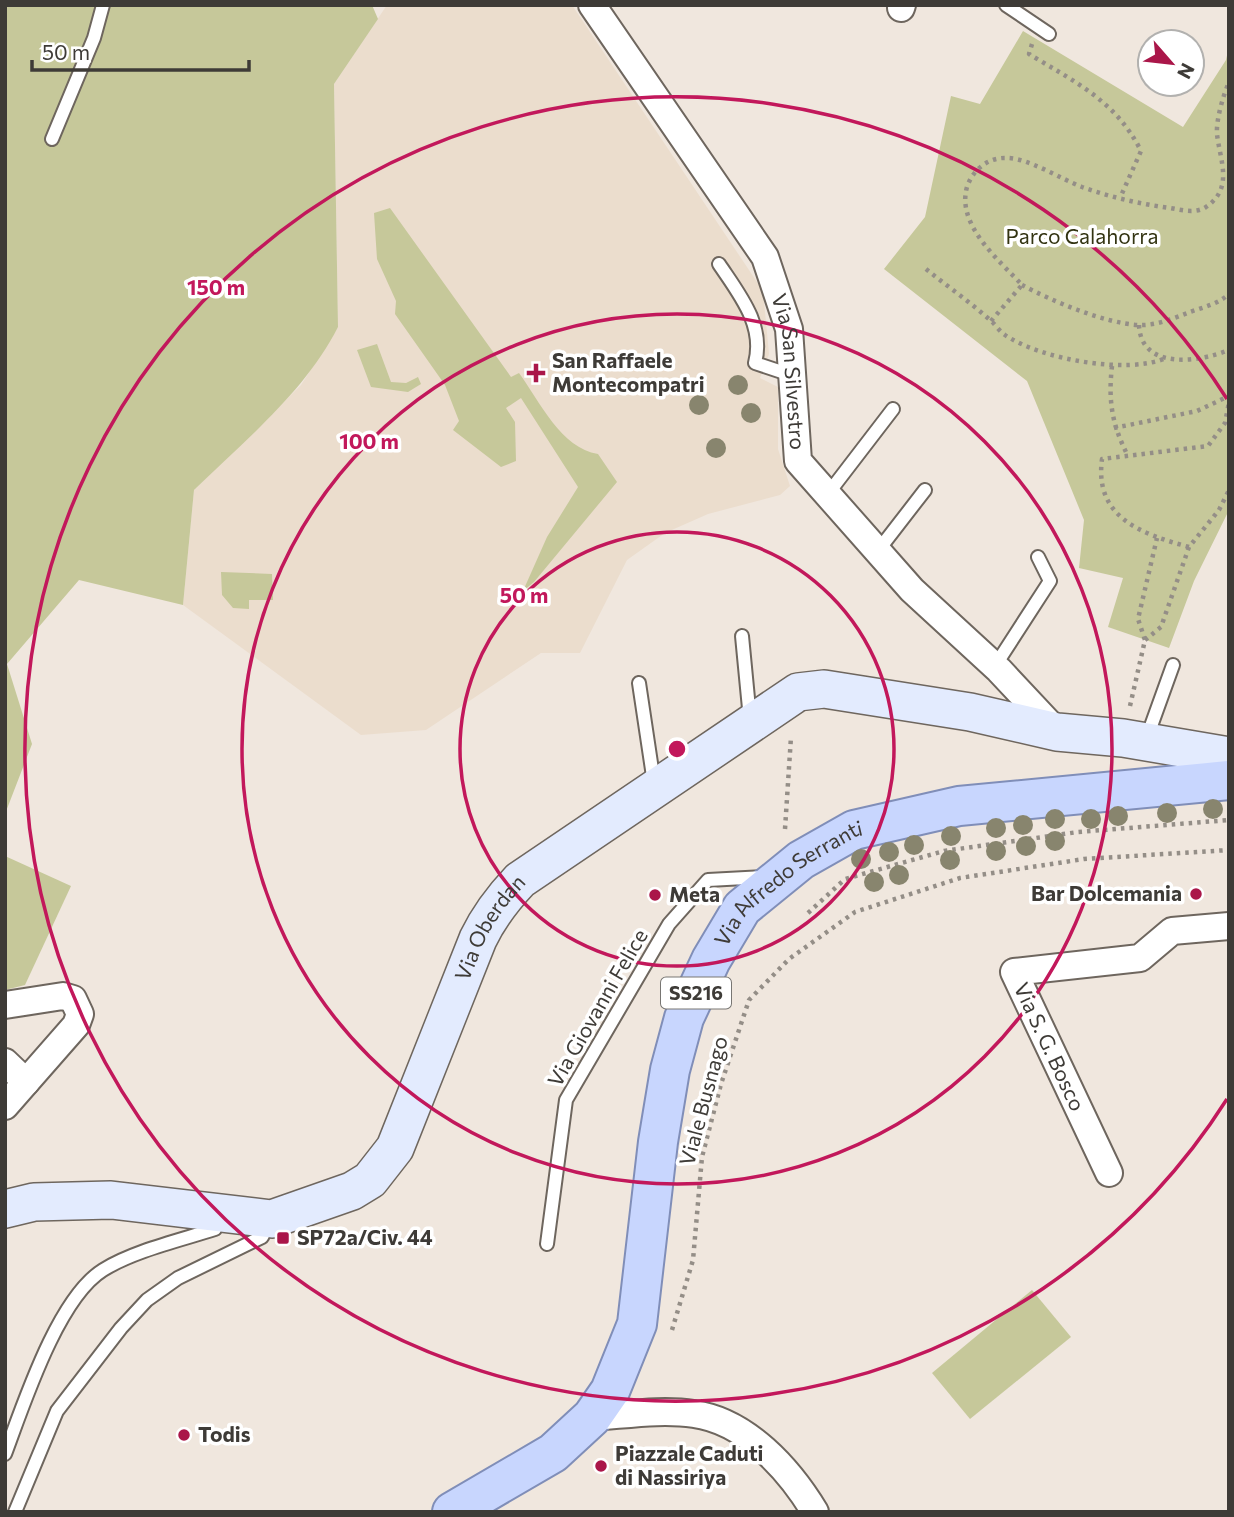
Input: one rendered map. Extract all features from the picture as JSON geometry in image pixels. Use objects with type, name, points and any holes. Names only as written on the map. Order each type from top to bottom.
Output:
[{"type":"main road","name":"Via Alfredo Serranti","points":[[452,1512],[553,1453],[592,1417],[610,1391],[637,1324],[657,1142],[670,1070],[684,1018],[711,960],[742,908],[801,860],[854,830],[959,806],[1229,780]]},
{"type":"street","name":"Via San Silvestro","points":[[592,5],[765,257],[789,329],[798,461],[826,496],[912,590],[995,666],[1057,732]]},
{"type":"street","name":"Via Oberdan","points":[[5,1209],[44,1201],[111,1200],[272,1219],[352,1191],[384,1166],[395,1148],[489,915],[520,880],[797,692],[824,689],[971,712],[1057,732],[1134,740],[1229,756]]},
{"type":"street","name":"Via S. G. Bosco","points":[[1109,1173],[1014,972],[1140,957],[1172,931],[1229,926]]},
{"type":"street","points":[[5,1005],[63,996],[73,999],[80,1009],[76,1025],[5,1106]]},
{"type":"street","points":[[5,1062],[26,1082]]},
{"type":"street","points":[[592,1417],[692,1413],[731,1425],[797,1482],[815,1512]]},
{"type":"lane","points":[[52,139],[94,38],[103,5]]},
{"type":"lane","points":[[1006,5],[1045,31]]},
{"type":"lane","points":[[719,264],[750,310],[758,351],[755,363],[791,374]]},
{"type":"lane","points":[[826,496],[893,409]]},
{"type":"lane","points":[[877,552],[925,490]]},
{"type":"lane","points":[[995,666],[1050,581],[1038,557]]},
{"type":"lane","points":[[742,636],[750,723]]},
{"type":"lane","points":[[1134,740],[1173,664]]},
{"type":"lane","points":[[639,683],[655,788]]},
{"type":"lane","name":"Via Giovanni Felice","points":[[547,1244],[566,1100],[669,924],[708,880],[782,876]]},
{"type":"lane","points":[[5,1454],[65,1311],[82,1288],[104,1269],[215,1228],[217,1214]]},
{"type":"lane","points":[[15,1512],[57,1410],[121,1328],[147,1300],[178,1278],[262,1237],[272,1219]]},
{"type":"path","points":[[1045,31],[1029,54],[1111,107],[1129,127],[1141,151],[1120,198]]},
{"type":"path","points":[[1229,82],[1217,131],[1225,179],[1213,201],[1193,212],[1120,198],[1083,187],[1012,158],[997,158],[975,172],[965,197],[971,223],[988,248],[1022,285],[1040,295],[1096,315],[1139,325],[1164,321],[1198,310],[1221,302],[1229,294]]},
{"type":"path","points":[[926,269],[991,321],[1003,334],[1024,346],[1112,366],[1149,365],[1166,358]]},
{"type":"path","points":[[991,321],[1022,285]]},
{"type":"path","points":[[1139,325],[1139,335],[1149,351],[1166,358],[1205,360],[1229,350]]},
{"type":"path","points":[[1112,366],[1108,397],[1114,428],[1128,456]]},
{"type":"path","points":[[1114,428],[1197,411],[1229,396]]},
{"type":"path","points":[[1189,547],[1157,538],[1128,524],[1105,499],[1099,478],[1101,459],[1208,446],[1225,424],[1229,402]]},
{"type":"path","points":[[1145,640],[1161,627],[1189,547],[1219,510],[1229,490]]},
{"type":"path","points":[[1134,740],[1145,640],[1138,619],[1157,538]]},
{"type":"path","points":[[786,811],[791,735]]},
{"type":"path","points":[[808,913],[845,879],[944,851],[1078,832],[1229,820]]},
{"type":"path","name":"Viale Busnago","points":[[666,1343],[678,1318],[694,1260],[702,1157],[721,1084],[749,1000],[789,959],[855,912],[960,878],[1084,859],[1229,850]]},
{"type":"shaded area","name":"San Raffaele Montecompatri","points":[[387,5],[572,5],[763,291],[769,354],[760,378],[778,387],[778,449],[790,486],[780,495],[708,514],[665,533],[627,560],[580,653],[541,653],[426,730],[361,735],[183,605],[194,490],[301,385],[338,327],[334,84]]},
{"type":"green space","points":[[5,5],[372,5],[378,19],[334,84],[338,327],[309,373],[291,394],[194,490],[183,605],[79,580],[7,664],[32,744],[5,814]]},
{"type":"green space","name":"Parco Calahorra","points":[[1023,31],[1183,127],[1202,98],[1206,98],[1206,91],[1226,60],[1229,46],[1229,510],[1194,581],[1169,648],[1108,627],[1123,578],[1079,568],[1084,520],[1027,381],[884,269],[925,217],[951,96],[980,104]]},
{"type":"green space","points":[[390,208],[511,377],[519,373],[552,422],[573,443],[598,454],[617,482],[534,582],[523,591],[547,537],[578,487],[521,398],[506,408],[515,422],[516,461],[501,467],[453,430],[459,421],[445,385],[395,314],[396,301],[377,259],[374,213]]},
{"type":"green space","points":[[377,344],[391,382],[406,383],[418,377],[421,384],[408,392],[371,387],[357,350]]},
{"type":"green space","points":[[221,572],[272,574],[273,600],[249,600],[249,609],[233,608],[222,595]]},
{"type":"green space","points":[[5,856],[71,886],[25,985],[5,990]]},
{"type":"green space","points":[[1032,1290],[1071,1337],[970,1419],[932,1373]]},
{"type":"place","name":"San Raffaele Montecompatri","points":[[536,373]]},
{"type":"place","name":"Bar Dolcemania","points":[[1196,894]]},
{"type":"place","name":"Meta","points":[[655,895]]},
{"type":"place","name":"SP72a/Civ. 44","points":[[283,1238]]},
{"type":"place","name":"Todis","points":[[184,1435]]},
{"type":"place","name":"Piazzale Caduti di Nassiriya","points":[[601,1466]]}]
